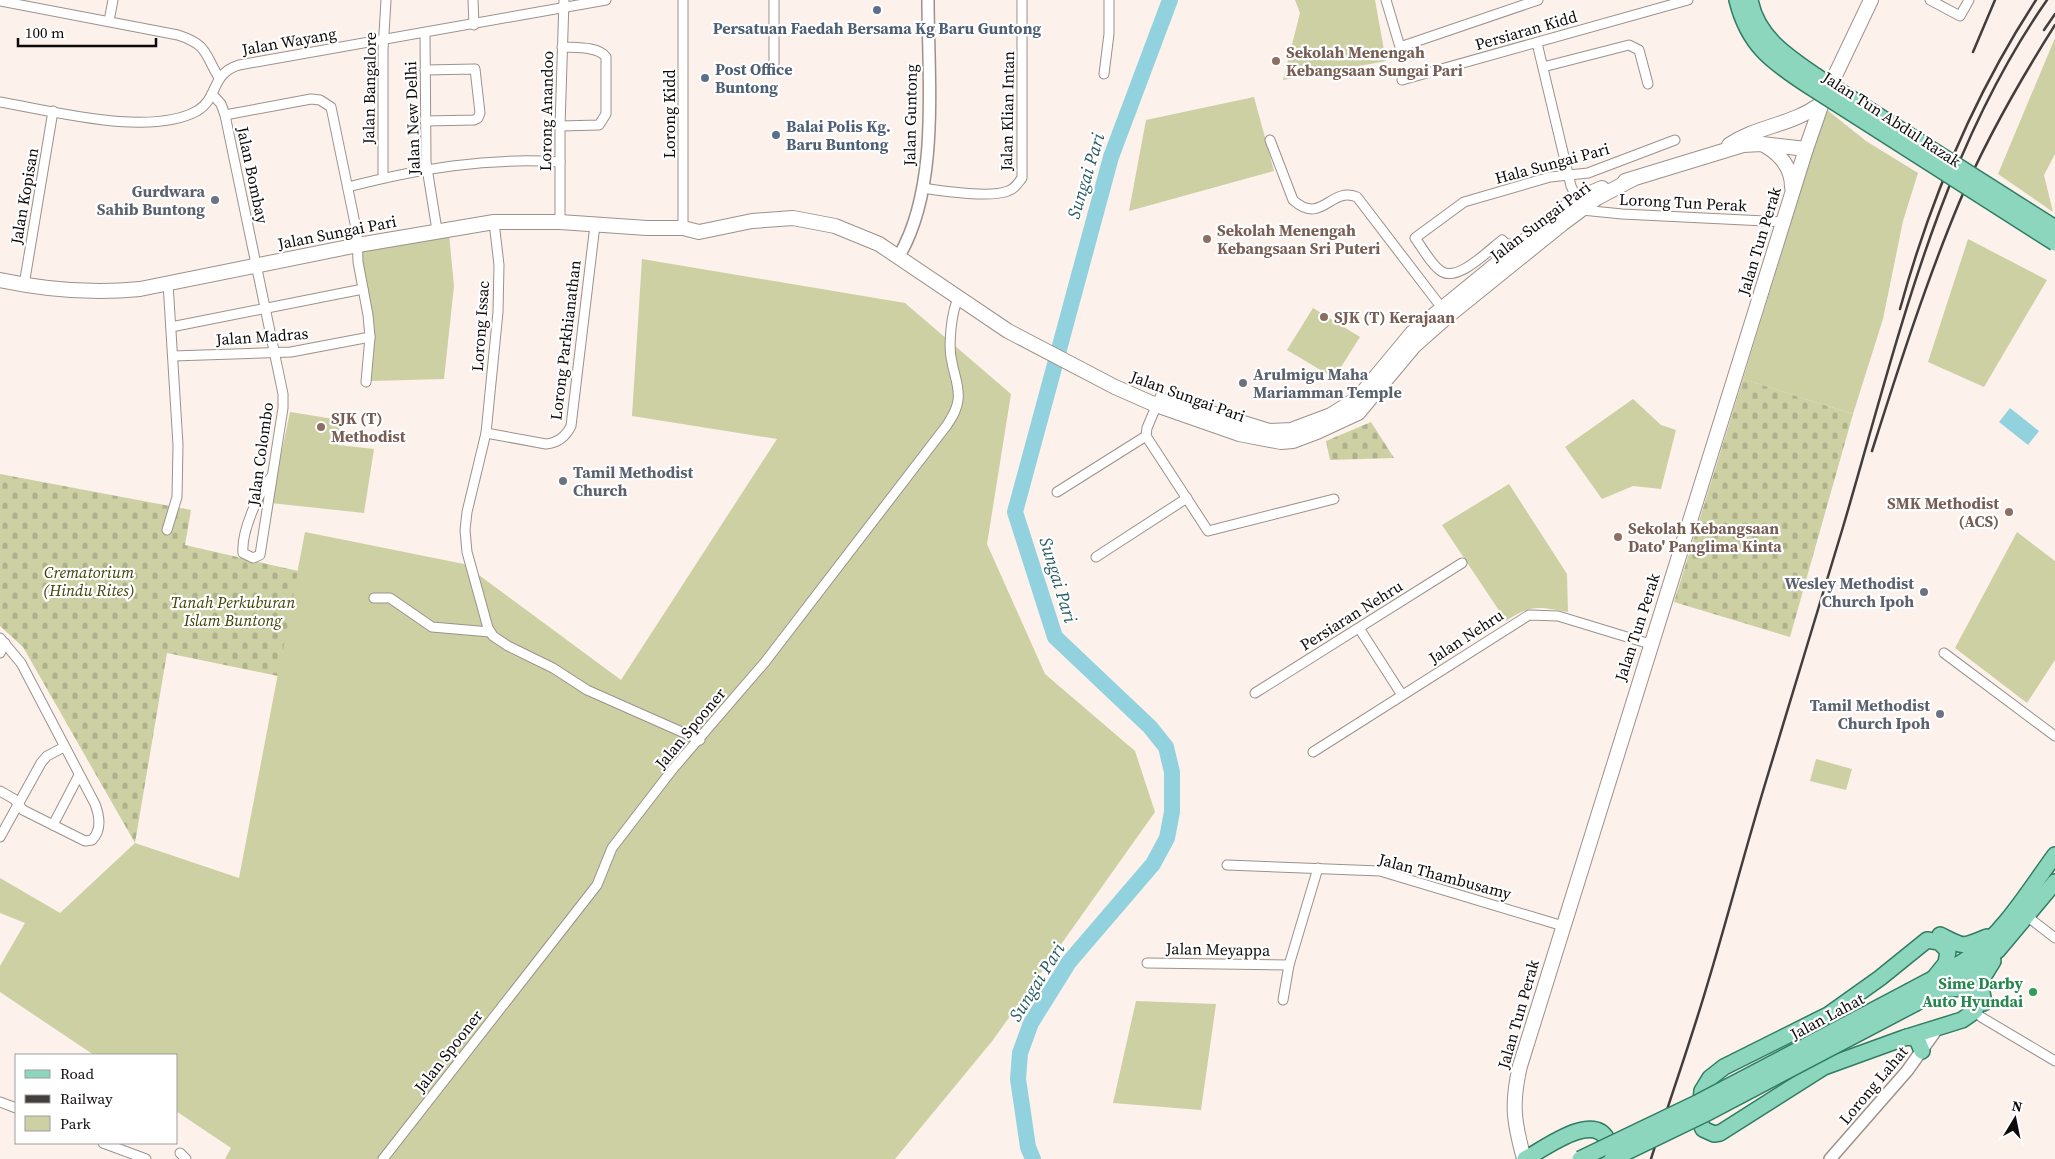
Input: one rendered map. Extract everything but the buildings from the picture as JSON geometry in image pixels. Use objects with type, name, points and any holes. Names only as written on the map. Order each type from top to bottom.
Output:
[{"type":"main road","name":"Jalan Tun Abdul Razak","points":[[1750,0],[1755,16],[1769,40],[1812,81],[2055,243]]},
{"type":"main road","name":"Jalan Tun Perak","points":[[1524,1159],[1514,1120],[1516,1082],[1650,644],[1806,148],[1822,103],[1871,0]]},
{"type":"main road","name":"Jalan Tun Abdul Razak","points":[[1739,7],[1762,50],[1781,67],[1812,81],[2055,228]]},
{"type":"main road","points":[[1718,152],[1744,135],[1798,119],[1822,103]]},
{"type":"main road","name":"Jalan Sungai Pari","points":[[901,252],[959,298],[1092,373],[1158,401],[1269,431],[1291,430],[1313,423],[1350,405],[1419,340],[1468,286],[1518,246],[1579,204],[1597,198],[1633,179],[1735,147],[1762,144],[1806,148]]},
{"type":"main road","points":[[1762,144],[1776,152],[1783,161],[1789,171],[1792,193]]},
{"type":"main road","name":"Jalan Sungai Pari","points":[[1444,312],[1579,204]]},
{"type":"main road","name":"Jalan Sungai Pari","points":[[0,280],[52,290],[103,292],[140,289],[437,230],[494,222],[560,222],[683,228],[690,224],[716,224],[784,212],[801,212],[836,221],[901,252],[1010,328]]},
{"type":"main road","name":"Jalan Lahat","points":[[1937,984],[1995,933],[2055,856]]},
{"type":"main road","name":"Jalan Lahat","points":[[1612,1159],[1714,1109],[1913,997],[1986,961],[2013,934],[2055,882]]},
{"type":"main road","points":[[1873,982],[1909,946],[1925,934],[1938,934],[1952,943],[1962,946],[1995,933]]},
{"type":"main road","points":[[1937,1029],[1946,1031],[1963,1027],[1981,1017],[1984,1009],[1980,987],[1981,978],[2003,951],[2013,934]]},
{"type":"main road","points":[[1927,940],[1939,942],[1948,951],[1946,963],[1937,984],[1965,988],[1974,993],[1977,1002],[1972,1015],[1937,1029],[1907,1037],[1824,1067],[1727,1130],[1714,1134],[1703,1129],[1699,1119],[1700,1099],[1706,1084],[1716,1072],[1828,1015],[1927,940]]},
{"type":"main road","name":"Jalan Lahat","points":[[1580,1159],[1913,997]]},
{"type":"main road","points":[[1907,1037],[1917,1039],[1922,1051]]},
{"type":"main road","points":[[1524,1159],[1577,1131],[1589,1128],[1600,1130],[1607,1139],[1605,1159]]},
{"type":"street","points":[[109,21],[113,0]]},
{"type":"street","name":"Jalan Bangalore","points":[[383,178],[383,40],[386,0]]},
{"type":"street","points":[[473,0],[474,25]]},
{"type":"street","name":"Jalan Wayang","points":[[219,78],[229,68],[239,65],[474,25],[564,5],[606,0]]},
{"type":"street","name":"Lorong Kidd","points":[[683,0],[683,228]]},
{"type":"street","points":[[774,0],[774,70]]},
{"type":"street","name":"Jalan Guntong","points":[[901,252],[916,219],[928,148],[928,0]]},
{"type":"street","name":"Jalan Klian Intan","points":[[922,188],[958,192],[1007,192],[1016,187],[1022,178],[1022,0]]},
{"type":"street","points":[[1104,74],[1109,34],[1109,0]]},
{"type":"street","points":[[1386,0],[1400,47],[1538,0]]},
{"type":"street","name":"Persiaran Kidd","points":[[1402,80],[1688,0]]},
{"type":"street","points":[[1731,0],[1739,7]]},
{"type":"street","points":[[1930,0],[1960,16],[1969,0]]},
{"type":"street","points":[[0,1],[163,30],[195,40],[204,49],[219,78],[204,106],[182,118],[156,123],[98,119],[0,102]]},
{"type":"street","name":"Lorong Anandoo","points":[[560,222],[560,126],[564,5]]},
{"type":"street","name":"Jalan New Delhi","points":[[425,34],[427,168],[437,230]]},
{"type":"street","points":[[1537,43],[1568,174],[1579,204]]},
{"type":"street","points":[[1543,67],[1629,45],[1639,50],[1648,84]]},
{"type":"street","points":[[560,126],[598,125],[606,114],[606,57],[602,52],[596,50],[562,47]]},
{"type":"street","points":[[425,70],[475,69],[480,114],[474,120],[425,121]]},
{"type":"street","name":"Jalan Bombay","points":[[212,94],[221,104],[226,115],[257,266]]},
{"type":"street","points":[[226,115],[311,99],[327,102],[334,114],[358,245],[362,289],[370,337],[366,382]]},
{"type":"street","name":"Jalan Kopisan","points":[[24,285],[53,111]]},
{"type":"street","points":[[1270,140],[1286,187],[1301,207],[1310,210],[1319,208],[1346,194],[1357,197],[1444,312]]},
{"type":"street","name":"Hala Sungai Pari","points":[[1458,273],[1449,275],[1440,271],[1415,238],[1464,202],[1550,176],[1588,172],[1675,140]]},
{"type":"street","points":[[348,187],[427,168],[504,160],[560,162]]},
{"type":"street","name":"Lorong Tun Perak","points":[[1579,204],[1622,214],[1783,222]]},
{"type":"street","name":"Lorong Issac","points":[[490,632],[474,578],[465,530],[469,504],[486,433],[500,290],[494,222]]},
{"type":"street","name":"Lorong Parkhianathan","points":[[486,433],[546,444],[554,443],[568,433],[571,426],[595,225]]},
{"type":"street","points":[[1468,286],[1458,273],[1502,240],[1505,243],[1518,246]]},
{"type":"street","name":"Jalan Colombo","points":[[257,266],[264,309],[283,394],[283,408],[272,476],[258,558],[247,557],[243,553],[242,547],[263,486],[272,476]]},
{"type":"street","points":[[167,530],[177,497],[178,445],[168,283]]},
{"type":"street","points":[[171,327],[362,289]]},
{"type":"street","name":"Jalan Spooner","points":[[383,1159],[597,885],[612,848],[672,770],[700,740],[765,662],[954,413],[959,390],[951,360],[951,342],[955,310],[959,298]]},
{"type":"street","name":"Jalan Madras","points":[[173,356],[274,353],[370,337]]},
{"type":"street","points":[[1057,492],[1146,436],[1158,401]]},
{"type":"street","points":[[1146,436],[1208,531],[1334,499]]},
{"type":"street","points":[[1096,557],[1187,498]]},
{"type":"street","name":"Persiaran Nehru","points":[[1256,693],[1462,563]]},
{"type":"street","points":[[374,598],[390,598],[432,626],[469,632],[490,632],[516,650],[553,668],[587,690],[700,740]]},
{"type":"street","name":"Jalan Nehru","points":[[1313,752],[1529,615],[1558,616],[1650,644]]},
{"type":"street","points":[[1359,628],[1402,695]]},
{"type":"street","points":[[0,653],[3,641]]},
{"type":"street","points":[[0,791],[17,803],[23,810],[85,841],[92,840],[96,836],[100,822],[99,814],[21,663],[3,641]]},
{"type":"street","points":[[1944,653],[2055,736]]},
{"type":"street","points":[[0,837],[17,803],[41,763],[48,756],[64,747]]},
{"type":"street","points":[[54,825],[79,775]]},
{"type":"street","name":"Jalan Thambusamy","points":[[1227,865],[1318,868],[1391,874],[1563,926]]},
{"type":"street","name":"Jalan Meyappa","points":[[1283,1000],[1289,965],[1318,868]]},
{"type":"street","points":[[2028,916],[2055,938]]},
{"type":"street","name":"Jalan Meyappa","points":[[1147,963],[1289,965]]},
{"type":"street","points":[[1981,1017],[2055,1062]]},
{"type":"street","name":"Lorong Lahat","points":[[1830,1159],[1922,1051],[1937,1029]]},
{"type":"street","points":[[0,1102],[15,1108]]},
{"type":"street","points":[[105,1144],[146,1159]]},
{"type":"green space","points":[[1295,0],[1375,0],[1386,61],[1283,80],[1300,13]]},
{"type":"green space","points":[[2055,38],[2055,154],[2044,175],[2053,212],[1998,174]]},
{"type":"green space","points":[[1254,97],[1274,171],[1129,211],[1146,120]]},
{"type":"green space","points":[[1826,109],[1866,141],[1918,173],[1903,221],[1883,319],[1853,414],[1743,379]]},
{"type":"green space","points":[[449,234],[454,286],[444,379],[371,381],[373,320],[365,290],[362,250]]},
{"type":"green space","points":[[1968,239],[2047,280],[1984,387],[1928,362]]},
{"type":"green space","points":[[642,259],[905,303],[1011,394],[987,544],[1045,674],[1135,751],[1155,812],[993,1040],[895,1159],[225,1159],[231,1148],[178,1112],[178,1054],[93,1054],[0,992],[0,966],[25,923],[0,913],[0,878],[60,913],[135,843],[239,878],[305,532],[464,564],[621,680],[777,439],[632,416]]},
{"type":"green space","points":[[1313,308],[1360,337],[1334,378],[1287,350]]},
{"type":"green space","points":[[1743,379],[1853,414],[1790,637],[1674,602]]},
{"type":"green space","points":[[1633,399],[1661,425],[1676,430],[1661,489],[1633,486],[1602,499],[1565,447]]},
{"type":"green space","points":[[290,412],[340,420],[338,445],[374,449],[364,513],[271,503]]},
{"type":"green space","points":[[1371,422],[1394,458],[1330,460],[1326,441]]},
{"type":"green space","name":"Crematorium (Hindu Rites)","points":[[0,474],[191,510],[185,545],[298,571],[278,676],[167,653],[135,843],[23,647],[0,626]]},
{"type":"green space","points":[[1509,484],[1567,574],[1568,612],[1535,608],[1522,612],[1506,621],[1442,525]]},
{"type":"green space","points":[[2017,532],[2055,561],[2055,660],[2027,703],[1955,648]]},
{"type":"green space","points":[[1816,759],[1852,769],[1846,790],[1810,781]]},
{"type":"green space","points":[[1136,1001],[1216,1004],[1201,1110],[1113,1103]]},
{"type":"water","points":[[2010,408],[2039,431],[2028,445],[1999,422]]},
{"type":"waterway","name":"Sungai Pari","points":[[1033,1159],[1028,1147],[1018,1079],[1020,1053],[1031,1023],[1069,962],[1153,864],[1167,838],[1172,812],[1172,772],[1166,747],[1150,727],[1055,637],[1015,512],[1111,157],[1170,0]]},
{"type":"railway","points":[[1973,52],[1995,0]]},
{"type":"railway","points":[[1900,309],[1925,228],[1956,149],[1993,73],[2036,0]]},
{"type":"railway","points":[[1651,1159],[1706,989],[1758,807],[1924,255],[1949,188],[1977,123],[2009,60],[2047,0]]},
{"type":"railway","points":[[2044,30],[2055,14]]},
{"type":"railway","points":[[1872,451],[1902,357],[1959,203],[2003,112],[2055,25]]},
{"type":"place","name":"Persatuan Faedah Bersama Kg Baru Guntong","points":[[877,10]]},
{"type":"place","name":"Sekolah Menengah Kebangsaan Sungai Pari","points":[[1276,61]]},
{"type":"place","name":"Post Office Buntong","points":[[705,78]]},
{"type":"place","name":"Balai Polis Kg. Baru Buntong","points":[[776,135]]},
{"type":"place","name":"Gurdwara Sahib Buntong","points":[[215,200]]},
{"type":"place","name":"Sekolah Menengah Kebangsaan Sri Puteri","points":[[1207,239]]},
{"type":"place","name":"SJK (T) Kerajaan","points":[[1324,317]]},
{"type":"place","name":"Arulmigu Maha Mariamman Temple","points":[[1243,383]]},
{"type":"place","name":"SJK (T) Methodist","points":[[321,427]]},
{"type":"place","name":"Tamil Methodist Church","points":[[563,481]]},
{"type":"place","name":"SMK Methodist (ACS)","points":[[2009,512]]},
{"type":"place","name":"Sekolah Kebangsaan Dato' Panglima Kinta","points":[[1618,537]]},
{"type":"place","name":"Wesley Methodist Church Ipoh","points":[[1924,592]]},
{"type":"place","name":"Tamil Methodist Church Ipoh","points":[[1940,714]]},
{"type":"place","name":"Sime Darby Auto Hyundai","points":[[2033,992]]},
{"type":"park label","name":"Tanah Perkuburan Islam Buntong","points":[[233,611]]}]
